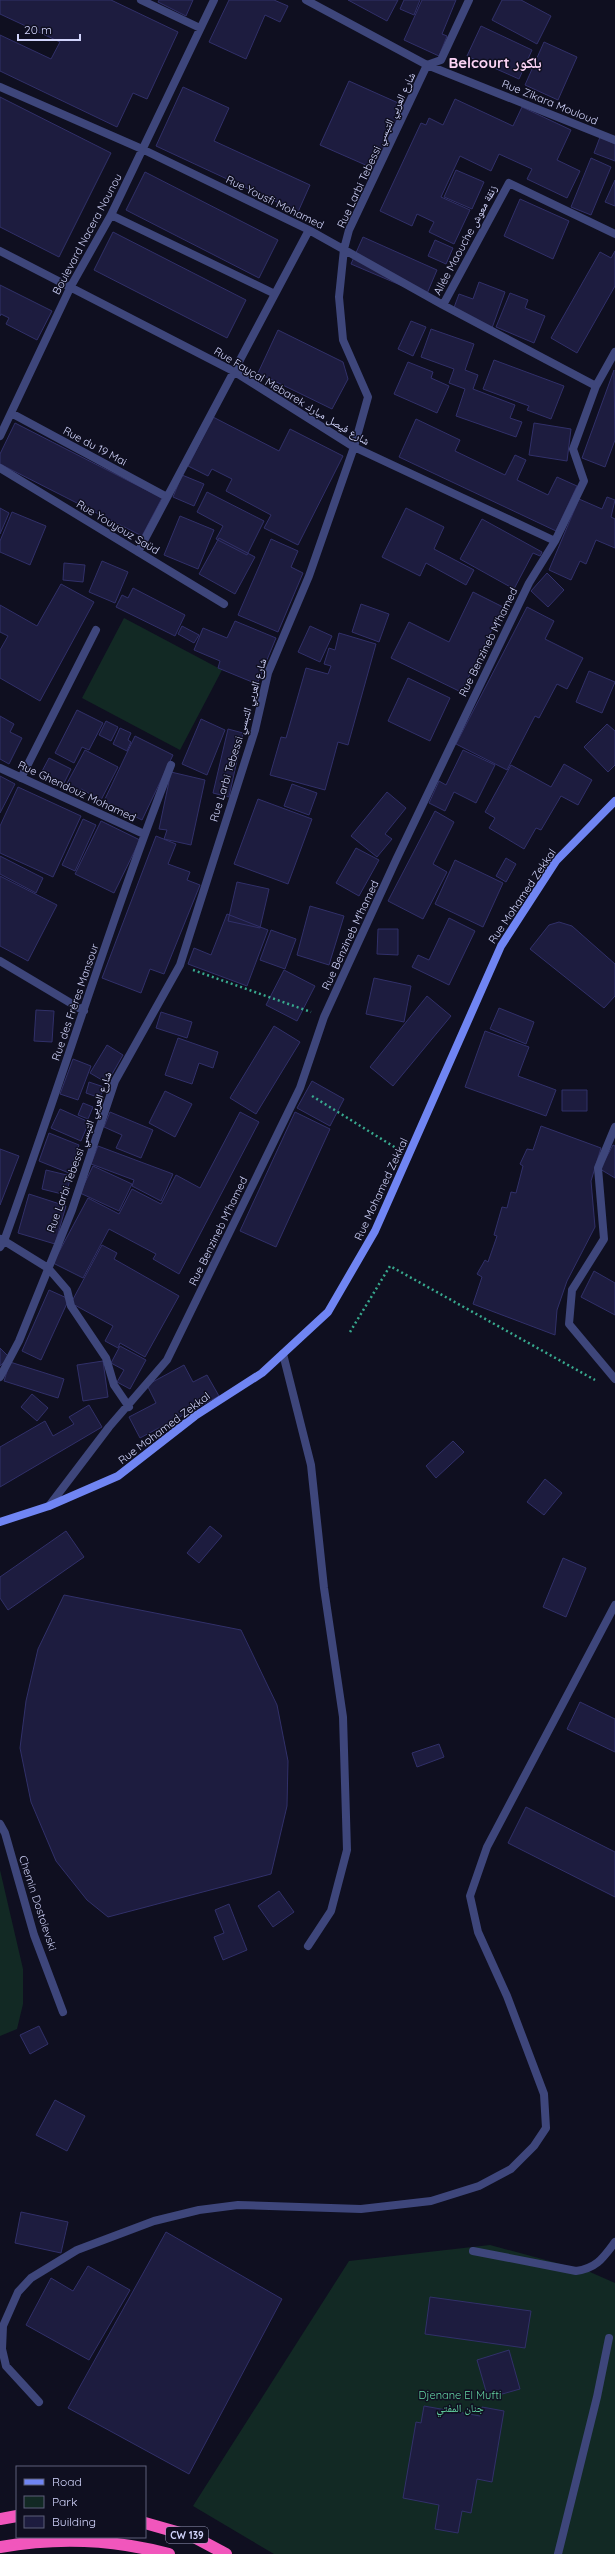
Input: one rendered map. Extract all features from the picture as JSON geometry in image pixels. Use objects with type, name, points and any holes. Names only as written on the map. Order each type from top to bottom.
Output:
[{"type":"highway","points":[[0,2519],[16,2516]]},
{"type":"highway","name":"CW 139","points":[[146,2523],[194,2537],[226,2554]]},
{"type":"highway","name":"CW 139","points":[[0,2547],[66,2539],[137,2546],[169,2554]]},
{"type":"street","points":[[141,0],[200,28]]},
{"type":"street","name":"Boulevard Nacera Nounou","points":[[0,436],[71,286],[111,215],[214,0]]},
{"type":"street","name":"Rue Zikara Mouloud","points":[[306,0],[427,65],[615,140]]},
{"type":"street","name":"Rue Larbi Tebessi شارع العربي التبسي","points":[[0,1377],[19,1340],[72,1210],[114,1081],[180,965],[255,730],[268,673],[309,576],[354,447],[368,397],[343,340],[339,298],[344,249],[350,230],[427,65],[441,60],[468,0]]},
{"type":"street","name":"Rue Yousfi Mohamed","points":[[0,87],[142,149],[309,230],[443,305],[596,386]]},
{"type":"street","name":"Allée Maouche زنقة معوش","points":[[443,305],[508,183],[615,234]]},
{"type":"street","points":[[111,215],[275,294]]},
{"type":"street","points":[[138,552],[235,372],[309,230]]},
{"type":"street","name":"Rue Fayçal Mebarek شارع فيصل مبارك","points":[[0,251],[71,286],[235,372],[354,447],[555,540]]},
{"type":"street","name":"Rue Benzineb M'hamed","points":[[49,1506],[109,1427],[129,1407],[147,1382],[167,1360],[300,1088],[324,1017],[528,583],[555,540],[584,481],[573,450],[596,386],[615,352]]},
{"type":"street","name":"Rue du 19 Mai","points":[[11,413],[167,497]]},
{"type":"street","name":"Rue Youyouz Saüd","points":[[0,468],[224,604]]},
{"type":"street","points":[[21,778],[96,630]]},
{"type":"street","name":"Rue des Frères Mansour","points":[[1,1242],[49,1116],[144,834],[171,764]]},
{"type":"street","name":"Rue Ghendouz Mohamed","points":[[0,768],[144,834]]},
{"type":"street","name":"Rue Mohamed Zekkal","points":[[0,1522],[49,1506],[118,1476],[194,1416],[262,1373],[328,1312],[375,1232],[501,946],[556,861],[615,801]]},
{"type":"street","points":[[0,961],[84,1010]]},
{"type":"street","points":[[615,1127],[598,1168],[604,1239],[572,1290],[569,1324],[615,1379]]},
{"type":"street","points":[[1,1242],[48,1268],[67,1290],[71,1306],[106,1358],[114,1385],[129,1407]]},
{"type":"street","points":[[283,1354],[311,1465],[324,1588],[343,1717],[347,1850],[331,1911],[308,1946]]},
{"type":"street","points":[[39,2402],[6,2366],[2,2349],[3,2326],[18,2292],[32,2278],[77,2250],[154,2221],[200,2210],[238,2205],[361,2209],[431,2201],[479,2186],[511,2168],[534,2146],[546,2128],[544,2094],[507,1996],[478,1932],[470,1896],[488,1847],[615,1605]]},
{"type":"street","name":"Chemin Dostoievski","points":[[0,1824],[5,1833],[34,1935],[63,2012]]},
{"type":"street","points":[[473,2251],[576,2271],[590,2269],[600,2263],[615,2242]]},
{"type":"street","points":[[558,2554],[598,2397],[609,2338]]},
{"type":"path","points":[[180,965],[324,1017]]},
{"type":"path","points":[[300,1088],[408,1156]]},
{"type":"path","points":[[350,1332],[390,1266],[601,1383]]},
{"type":"green space","points":[[124,618],[222,670],[180,750],[82,698]]},
{"type":"green space","points":[[0,1870],[23,1969],[23,2004],[17,2029],[0,2036]]},
{"type":"green space","name":"Djenane El Mufti جنان المفتي","points":[[490,2245],[590,2272],[615,2283],[615,2554],[274,2554],[193,2506],[349,2261]]},
{"type":"building","points":[[0,0],[111,0],[178,32],[147,99],[133,93],[117,127],[0,71],[0,35],[51,59],[60,42],[0,14]]},
{"type":"building","points":[[159,0],[193,0],[186,16],[158,2]]},
{"type":"building","points":[[229,0],[274,0],[288,6],[280,22],[265,15],[246,59],[209,42]]},
{"type":"building","points":[[348,0],[398,0],[387,21]]},
{"type":"building","points":[[404,0],[420,0],[414,15],[400,9]]},
{"type":"building","points":[[422,0],[456,0],[442,34],[447,36],[439,56],[404,40]]},
{"type":"building","points":[[502,0],[521,0],[551,16],[537,44],[492,20]]},
{"type":"building","points":[[481,26],[532,50],[519,79],[467,56]]},
{"type":"building","points":[[544,42],[577,57],[558,100],[525,85]]},
{"type":"building","points":[[349,81],[405,106],[377,170],[320,145]]},
{"type":"building","points":[[183,87],[229,108],[214,141],[310,185],[298,212],[156,146]]},
{"type":"building","points":[[0,97],[111,153],[59,257],[0,227]]},
{"type":"building","points":[[455,99],[513,126],[522,107],[571,130],[557,160],[580,171],[567,198],[527,179],[532,169],[499,154],[491,171],[460,156],[441,197],[470,210],[454,244],[429,232],[434,222],[417,214],[412,226],[380,211],[421,123],[426,125],[429,118],[443,125]]},
{"type":"building","points":[[600,137],[615,144],[615,161],[594,153]]},
{"type":"building","points":[[591,158],[611,167],[591,215],[571,207]]},
{"type":"building","points":[[456,170],[484,182],[472,209],[444,197]]},
{"type":"building","points":[[145,172],[278,240],[259,278],[126,210]]},
{"type":"building","points":[[615,180],[615,206],[605,202]]},
{"type":"building","points":[[520,199],[569,221],[553,259],[504,236]]},
{"type":"building","points":[[113,232],[246,300],[227,338],[94,270]]},
{"type":"building","points":[[363,237],[437,270],[426,296],[351,264]]},
{"type":"building","points":[[435,240],[453,248],[446,264],[428,256]]},
{"type":"building","points":[[615,251],[615,286],[577,353],[551,338],[600,252],[611,258]]},
{"type":"building","points":[[479,282],[505,292],[492,328],[452,313],[459,294],[473,299]]},
{"type":"building","points":[[0,285],[52,311],[37,340],[6,324],[9,318],[1,314],[0,316]]},
{"type":"building","points":[[510,293],[528,300],[525,308],[545,316],[534,343],[496,327]]},
{"type":"building","points":[[411,321],[426,327],[413,356],[398,349]]},
{"type":"building","points":[[431,329],[474,344],[465,370],[478,375],[473,389],[515,405],[510,418],[522,422],[516,437],[456,416],[465,389],[449,383],[454,369],[421,357]]},
{"type":"building","points":[[278,330],[343,362],[348,379],[332,409],[258,373]]},
{"type":"building","points":[[494,360],[564,386],[551,419],[527,410],[529,406],[483,389]]},
{"type":"building","points":[[408,362],[433,372],[431,378],[449,386],[437,413],[394,394]]},
{"type":"building","points":[[614,370],[615,440],[605,467],[582,458]]},
{"type":"building","points":[[213,417],[279,451],[290,429],[343,456],[298,545],[264,528],[271,515],[226,491],[232,479],[212,469],[208,476],[188,466]]},
{"type":"building","points":[[416,419],[460,440],[455,451],[505,475],[515,455],[526,460],[517,480],[548,495],[557,477],[577,486],[556,531],[399,457]]},
{"type":"building","points":[[15,423],[162,498],[142,536],[0,464],[0,454]]},
{"type":"building","points":[[534,423],[571,429],[567,461],[529,455]]},
{"type":"building","points":[[182,475],[204,484],[194,506],[173,497]]},
{"type":"building","points":[[207,492],[264,521],[247,555],[216,539],[223,526],[197,512]]},
{"type":"building","points":[[607,497],[615,500],[611,517],[615,519],[615,548],[596,540],[586,564],[580,561],[571,580],[549,570],[579,499],[602,509]]},
{"type":"building","points":[[0,508],[9,513],[0,534]]},
{"type":"building","points":[[406,508],[444,527],[434,549],[474,570],[466,585],[426,563],[420,576],[382,557]]},
{"type":"building","points":[[12,512],[46,526],[30,565],[0,552],[0,541]]},
{"type":"building","points":[[180,516],[214,530],[198,569],[164,555]]},
{"type":"building","points":[[482,519],[542,552],[540,556],[533,553],[514,589],[460,559]]},
{"type":"building","points":[[219,538],[255,557],[235,594],[199,574]]},
{"type":"building","points":[[271,539],[298,551],[291,567],[303,573],[278,632],[238,615]]},
{"type":"building","points":[[102,561],[128,572],[115,603],[89,592]]},
{"type":"building","points":[[64,563],[85,565],[83,582],[63,580]]},
{"type":"building","points":[[547,573],[564,590],[548,607],[531,591]]},
{"type":"building","points":[[61,584],[94,602],[40,701],[0,678],[0,650],[8,636],[0,632],[0,605],[37,626]]},
{"type":"building","points":[[133,588],[185,615],[175,636],[116,607],[122,595],[128,598]]},
{"type":"building","points":[[473,592],[503,607],[461,692],[391,658],[409,622],[449,642]]},
{"type":"building","points":[[361,604],[389,614],[379,642],[352,632]]},
{"type":"building","points":[[527,607],[554,621],[545,639],[583,658],[567,689],[557,684],[539,718],[535,716],[507,770],[456,744]]},
{"type":"building","points":[[235,621],[276,638],[257,684],[218,668],[220,661],[194,650],[203,628],[227,638]]},
{"type":"building","points":[[182,626],[199,635],[194,643],[178,634]]},
{"type":"building","points":[[310,626],[332,636],[320,662],[298,652]]},
{"type":"building","points":[[339,633],[376,644],[348,745],[338,742],[325,790],[270,775],[281,737],[286,738],[306,668],[328,674],[331,666],[324,664],[329,648],[335,650]]},
{"type":"building","points":[[589,671],[615,682],[602,713],[576,702]]},
{"type":"building","points":[[408,678],[450,698],[430,741],[388,721]]},
{"type":"building","points":[[77,710],[103,723],[89,750],[82,747],[74,763],[55,753]]},
{"type":"building","points":[[0,716],[14,724],[10,732],[22,738],[9,764],[0,759]]},
{"type":"building","points":[[201,719],[225,730],[207,775],[182,764]]},
{"type":"building","points":[[106,721],[118,727],[111,741],[99,735]]},
{"type":"building","points":[[607,724],[615,731],[615,765],[608,772],[584,747]]},
{"type":"building","points":[[120,728],[131,733],[128,740],[131,742],[127,751],[113,744]]},
{"type":"building","points":[[228,729],[243,733],[229,797],[213,793]]},
{"type":"building","points":[[135,736],[173,755],[142,820],[104,801]]},
{"type":"building","points":[[85,750],[118,767],[101,800],[81,789],[78,794],[65,787]]},
{"type":"building","points":[[463,750],[495,765],[476,803],[454,792],[445,811],[429,803],[439,781],[446,785]]},
{"type":"building","points":[[49,758],[71,769],[62,787],[40,775]]},
{"type":"building","points":[[564,764],[592,780],[578,805],[561,796],[541,830],[536,828],[524,849],[489,828],[495,818],[485,812],[511,765],[551,787]]},
{"type":"building","points":[[171,772],[205,780],[191,845],[164,839],[167,830],[159,829]]},
{"type":"building","points":[[0,776],[15,784],[0,813]]},
{"type":"building","points":[[292,784],[317,793],[309,815],[284,806]]},
{"type":"building","points":[[18,787],[81,816],[53,877],[0,853],[0,826]]},
{"type":"building","points":[[387,792],[406,808],[385,834],[392,839],[377,857],[351,836]]},
{"type":"building","points":[[258,799],[312,819],[288,884],[234,864]]},
{"type":"building","points":[[435,811],[454,822],[433,864],[447,872],[423,919],[388,901]]},
{"type":"building","points":[[83,819],[96,825],[75,871],[62,865]]},
{"type":"building","points":[[101,821],[140,840],[114,893],[75,874]]},
{"type":"building","points":[[156,836],[176,844],[168,864],[190,872],[187,880],[200,885],[164,974],[150,969],[141,993],[102,978]]},
{"type":"building","points":[[356,848],[379,860],[359,896],[336,883]]},
{"type":"building","points":[[0,856],[43,878],[36,893],[0,874]]},
{"type":"building","points":[[506,858],[516,864],[506,882],[496,876]]},
{"type":"building","points":[[455,860],[503,883],[483,927],[435,904]]},
{"type":"building","points":[[0,876],[57,905],[28,961],[0,946]]},
{"type":"building","points":[[237,882],[269,889],[260,928],[228,921]]},
{"type":"building","points":[[310,906],[344,916],[329,965],[297,955]]},
{"type":"building","points":[[227,914],[268,930],[247,986],[188,964],[194,948],[211,955]]},
{"type":"building","points":[[449,918],[475,931],[449,985],[412,967],[418,955],[429,960]]},
{"type":"building","points":[[559,922],[572,926],[615,964],[615,996],[604,1008],[530,949],[549,925]]},
{"type":"building","points":[[378,929],[398,929],[398,955],[377,954]]},
{"type":"building","points":[[271,930],[296,939],[285,969],[260,960]]},
{"type":"building","points":[[284,970],[315,986],[297,1021],[266,1005]]},
{"type":"building","points":[[374,978],[411,986],[404,1022],[366,1014]]},
{"type":"building","points":[[427,996],[451,1016],[393,1086],[370,1067]]},
{"type":"building","points":[[499,1008],[534,1022],[526,1044],[490,1029]]},
{"type":"building","points":[[36,1010],[54,1011],[52,1042],[34,1041]]},
{"type":"building","points":[[161,1012],[192,1022],[187,1038],[156,1028]]},
{"type":"building","points":[[274,1026],[300,1042],[256,1114],[230,1098]]},
{"type":"building","points":[[485,1031],[529,1047],[518,1076],[556,1090],[546,1116],[465,1087]]},
{"type":"building","points":[[178,1038],[218,1052],[213,1068],[199,1063],[192,1084],[165,1075]]},
{"type":"building","points":[[107,1045],[123,1055],[107,1083],[90,1073]]},
{"type":"building","points":[[73,1059],[91,1066],[78,1100],[60,1094]]},
{"type":"building","points":[[312,1081],[344,1099],[330,1126],[297,1108]]},
{"type":"building","points":[[89,1082],[104,1087],[100,1098],[86,1093]]},
{"type":"building","points":[[562,1090],[587,1090],[587,1111],[562,1111]]},
{"type":"building","points":[[165,1091],[192,1104],[175,1137],[149,1123]]},
{"type":"building","points":[[83,1103],[93,1107],[88,1119],[78,1115]]},
{"type":"building","points":[[60,1109],[89,1122],[81,1141],[51,1128]]},
{"type":"building","points":[[110,1112],[153,1130],[141,1158],[116,1148],[122,1135],[104,1127]]},
{"type":"building","points":[[240,1112],[259,1122],[179,1274],[153,1259],[156,1254],[109,1229],[83,1278],[53,1263],[88,1198],[119,1214],[132,1189],[161,1204],[176,1175],[200,1188]]},
{"type":"building","points":[[295,1112],[330,1129],[276,1247],[240,1231]]},
{"type":"building","points":[[541,1126],[601,1148],[591,1181],[595,1227],[567,1281],[557,1310],[555,1335],[473,1304],[482,1277],[477,1274],[485,1260],[488,1262],[497,1236],[494,1235],[502,1207],[507,1208],[511,1192],[516,1193],[523,1166],[520,1164],[527,1149],[533,1150]]},
{"type":"building","points":[[49,1133],[79,1145],[69,1173],[39,1161]]},
{"type":"building","points":[[613,1145],[615,1146],[615,1178],[600,1169]]},
{"type":"building","points":[[98,1146],[173,1174],[161,1201],[132,1186],[134,1180],[91,1164]]},
{"type":"building","points":[[0,1149],[19,1156],[0,1205]]},
{"type":"building","points":[[93,1166],[132,1184],[119,1211],[80,1193]]},
{"type":"building","points":[[46,1170],[71,1176],[66,1195],[42,1189]]},
{"type":"building","points":[[29,1194],[66,1206],[55,1244],[18,1233]]},
{"type":"building","points":[[102,1245],[117,1253],[114,1259],[179,1296],[145,1357],[120,1343],[118,1348],[105,1341],[113,1326],[71,1303]]},
{"type":"building","points":[[594,1271],[615,1283],[615,1315],[581,1297]]},
{"type":"building","points":[[49,1290],[69,1299],[41,1360],[22,1351]]},
{"type":"building","points":[[120,1346],[146,1360],[130,1389],[117,1382],[124,1370],[111,1363]]},
{"type":"building","points":[[0,1348],[9,1357],[0,1366]]},
{"type":"building","points":[[103,1361],[108,1397],[83,1401],[77,1365]]},
{"type":"building","points":[[10,1362],[64,1379],[58,1398],[4,1381]]},
{"type":"building","points":[[184,1365],[193,1382],[207,1375],[219,1396],[140,1438],[129,1417],[156,1403],[147,1385]]},
{"type":"building","points":[[32,1394],[48,1408],[37,1421],[21,1407]]},
{"type":"building","points":[[89,1405],[102,1427],[0,1487],[0,1447],[45,1421],[53,1436],[74,1424],[69,1417]]},
{"type":"building","points":[[453,1441],[464,1452],[436,1478],[426,1466]]},
{"type":"building","points":[[545,1479],[562,1493],[544,1515],[527,1502]]},
{"type":"building","points":[[210,1526],[222,1536],[199,1563],[187,1553]]},
{"type":"building","points":[[66,1531],[84,1557],[8,1610],[0,1598],[0,1577]]},
{"type":"building","points":[[563,1558],[586,1568],[566,1617],[543,1607]]},
{"type":"building","points":[[64,1595],[241,1630],[277,1705],[288,1761],[287,1806],[271,1874],[108,1917],[87,1900],[56,1861],[31,1802],[20,1748],[26,1701],[38,1649]]},
{"type":"building","points":[[580,1702],[615,1719],[615,1752],[567,1729]]},
{"type":"building","points":[[439,1744],[444,1757],[417,1767],[412,1753]]},
{"type":"building","points":[[526,1807],[615,1852],[615,1897],[508,1843]]},
{"type":"building","points":[[279,1891],[294,1912],[273,1927],[258,1906]]},
{"type":"building","points":[[229,1904],[247,1950],[223,1960],[214,1937],[224,1933],[215,1910]]},
{"type":"building","points":[[39,2026],[48,2044],[30,2054],[20,2035]]},
{"type":"building","points":[[55,2100],[85,2116],[67,2151],[36,2135]]},
{"type":"building","points":[[21,2212],[68,2222],[61,2253],[15,2243]]},
{"type":"building","points":[[166,2232],[282,2299],[189,2474],[68,2408]]},
{"type":"building","points":[[88,2266],[130,2290],[89,2360],[26,2325],[51,2278],[73,2291]]},
{"type":"building","points":[[430,2297],[531,2311],[525,2348],[425,2334]]},
{"type":"building","points":[[509,2350],[520,2389],[488,2398],[477,2360]]},
{"type":"building","points":[[424,2406],[480,2416],[482,2407],[504,2411],[492,2482],[477,2479],[471,2513],[462,2511],[458,2533],[435,2529],[439,2505],[403,2498],[416,2422],[421,2423]]},
{"type":"district","name":"Belcourt بلكور","points":[[495,62]]}]
